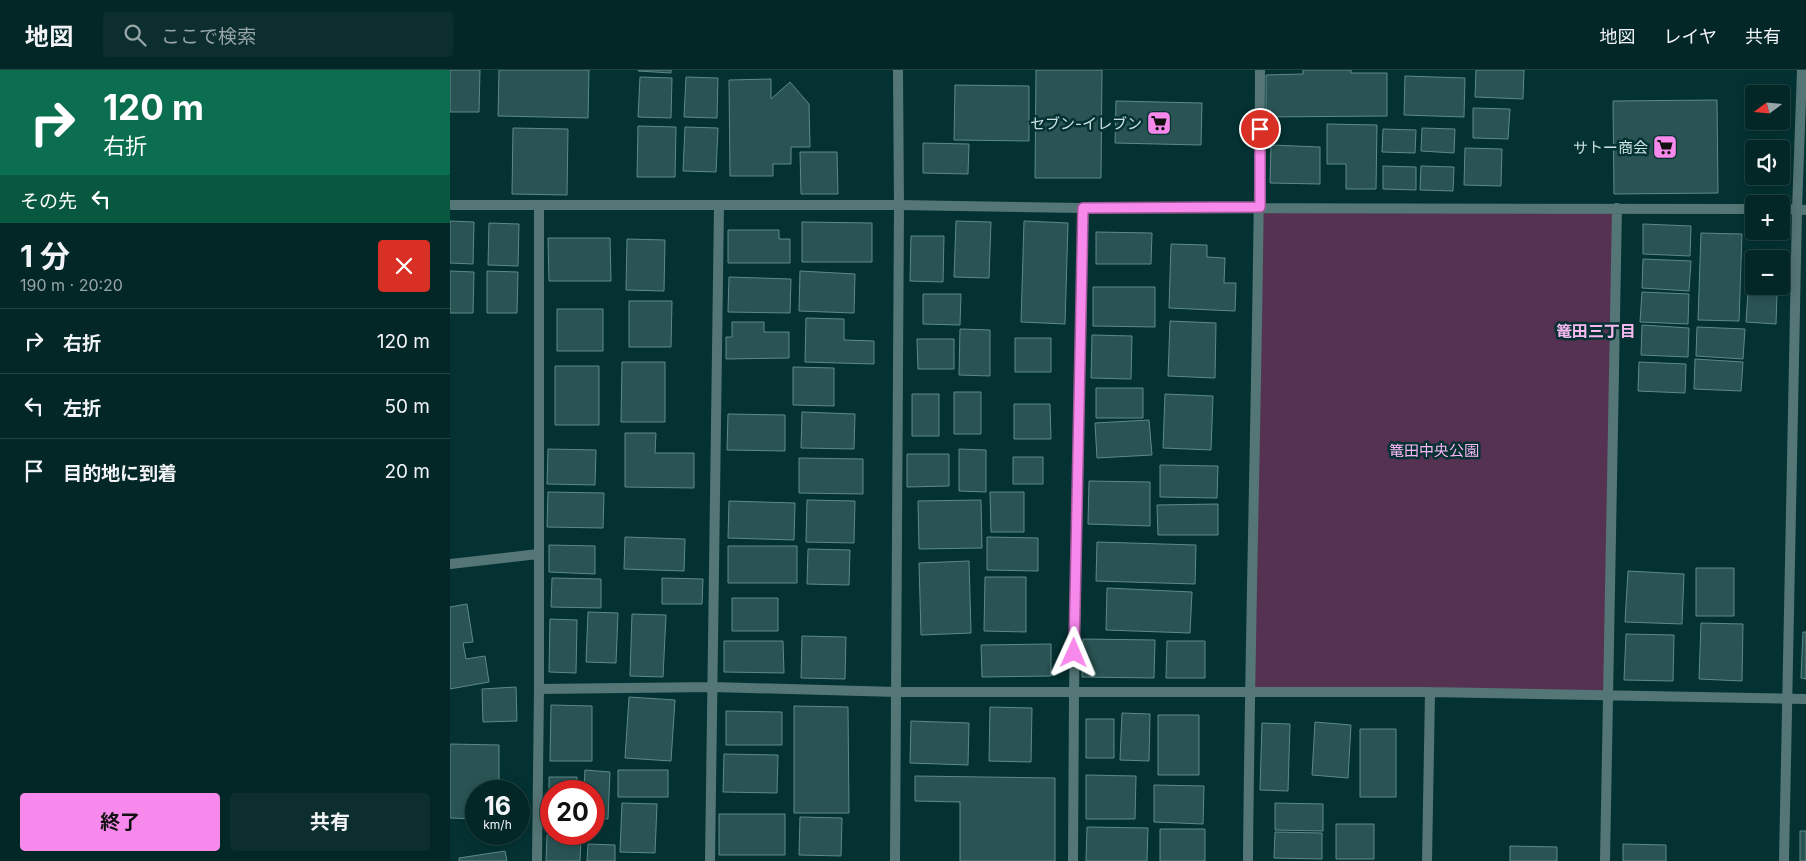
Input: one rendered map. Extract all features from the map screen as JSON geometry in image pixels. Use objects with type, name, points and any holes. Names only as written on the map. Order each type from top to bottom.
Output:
[{"type":"street","points":[[895,861],[899,205],[898,70]]},
{"type":"street","points":[[1248,861],[1249,692],[1260,207],[1260,70]]},
{"type":"street","points":[[1784,861],[1786,699],[1802,210],[1802,70]]},
{"type":"street","points":[[450,205],[1745,209]]},
{"type":"street","points":[[710,861],[719,205]]},
{"type":"street","points":[[537,861],[539,689],[538,206]]},
{"type":"street","points":[[1072,861],[1083,208]]},
{"type":"street","points":[[1605,861],[1617,208]]},
{"type":"street","points":[[450,564],[538,554]]},
{"type":"street","points":[[539,689],[713,687],[897,692],[1430,692],[1806,699]]},
{"type":"street","points":[[1427,861],[1430,692]]},
{"type":"green space","name":"篭田中央公園","points":[[1259,207],[1617,208],[1608,695],[1249,692]]},
{"type":"building","points":[[450,70],[480,70],[479,112],[450,112]]},
{"type":"building","points":[[499,70],[589,70],[588,118],[498,116]]},
{"type":"building","points":[[671,70],[671,73],[638,71]]},
{"type":"building","points":[[1036,70],[1102,70],[1101,178],[1035,178]]},
{"type":"building","points":[[1303,70],[1351,70],[1351,73],[1387,73],[1387,116],[1266,117],[1266,75],[1303,74]]},
{"type":"building","points":[[1476,70],[1524,70],[1523,99],[1475,97]]},
{"type":"building","points":[[1405,76],[1465,78],[1464,117],[1404,115]]},
{"type":"building","points":[[640,77],[672,78],[671,118],[638,117]]},
{"type":"building","points":[[686,77],[718,78],[717,118],[684,117]]},
{"type":"building","points":[[771,79],[771,99],[790,82],[809,104],[810,147],[791,147],[791,164],[773,164],[773,176],[730,176],[729,80]]},
{"type":"building","points":[[955,85],[1029,86],[1029,141],[954,140]]},
{"type":"building","name":"サトー商会","points":[[1717,100],[1718,193],[1614,194],[1613,101]]},
{"type":"building","name":"セブン-イレブン","points":[[1116,101],[1202,103],[1201,145],[1115,143]]},
{"type":"building","points":[[1473,108],[1510,109],[1508,139],[1473,138]]},
{"type":"building","points":[[1327,124],[1377,125],[1376,189],[1346,189],[1346,164],[1327,164]]},
{"type":"building","points":[[638,126],[676,127],[675,177],[637,177]]},
{"type":"building","points":[[685,127],[718,128],[716,172],[683,171]]},
{"type":"building","points":[[513,128],[568,129],[567,195],[512,194]]},
{"type":"building","points":[[1422,128],[1455,129],[1454,153],[1421,151]]},
{"type":"building","points":[[1383,129],[1416,130],[1415,153],[1382,152]]},
{"type":"building","points":[[923,143],[969,144],[968,174],[923,173]]},
{"type":"building","points":[[1271,145],[1320,147],[1320,184],[1270,183]]},
{"type":"building","points":[[1465,148],[1502,149],[1501,186],[1464,185]]},
{"type":"building","points":[[800,152],[837,152],[838,194],[801,194]]},
{"type":"building","points":[[1383,166],[1416,167],[1416,190],[1383,189]]},
{"type":"building","points":[[1421,166],[1454,167],[1453,191],[1420,190]]},
{"type":"building","points":[[450,221],[474,222],[473,264],[450,263]]},
{"type":"building","points":[[956,221],[991,222],[989,278],[954,277]]},
{"type":"building","points":[[1024,221],[1068,223],[1065,324],[1021,322]]},
{"type":"building","points":[[802,222],[872,223],[872,262],[802,262]]},
{"type":"building","points":[[489,223],[519,224],[518,266],[488,265]]},
{"type":"building","points":[[1643,224],[1691,226],[1690,256],[1643,254]]},
{"type":"building","points":[[728,230],[779,230],[779,239],[790,239],[790,263],[728,263]]},
{"type":"building","points":[[1096,232],[1152,233],[1151,264],[1096,264]]},
{"type":"building","points":[[1701,233],[1742,234],[1739,321],[1698,320]]},
{"type":"building","points":[[911,236],[944,236],[943,282],[910,281]]},
{"type":"building","points":[[548,238],[610,238],[611,281],[549,281]]},
{"type":"building","points":[[627,239],[665,240],[664,291],[626,290]]},
{"type":"building","points":[[1171,244],[1207,245],[1207,257],[1225,258],[1224,283],[1236,283],[1235,311],[1169,308]]},
{"type":"building","points":[[1643,259],[1691,261],[1689,291],[1642,288]]},
{"type":"building","points":[[450,271],[474,272],[473,313],[450,313]]},
{"type":"building","points":[[487,271],[518,272],[517,313],[487,313]]},
{"type":"building","points":[[800,271],[855,274],[854,313],[799,311]]},
{"type":"building","points":[[729,277],[791,279],[790,313],[728,312]]},
{"type":"building","points":[[1093,287],[1155,287],[1155,327],[1093,326]]},
{"type":"building","points":[[1642,292],[1689,294],[1688,324],[1640,322]]},
{"type":"building","points":[[923,294],[961,294],[960,325],[923,324]]},
{"type":"building","points":[[1748,295],[1777,295],[1776,324],[1746,322]]},
{"type":"building","points":[[629,301],[672,301],[671,347],[629,347]]},
{"type":"building","points":[[557,309],[603,309],[603,351],[557,351]]},
{"type":"building","points":[[806,318],[844,319],[844,340],[874,341],[874,364],[805,362]]},
{"type":"building","points":[[1170,321],[1216,323],[1215,378],[1168,376]]},
{"type":"building","points":[[732,322],[764,322],[764,332],[789,332],[789,358],[726,359],[726,337],[732,337]]},
{"type":"building","points":[[1642,325],[1689,328],[1688,357],[1641,355]]},
{"type":"building","points":[[1697,327],[1745,329],[1743,359],[1696,356]]},
{"type":"building","points":[[960,329],[990,330],[990,376],[959,375]]},
{"type":"building","points":[[1092,335],[1132,336],[1131,379],[1091,378]]},
{"type":"building","points":[[1015,338],[1051,338],[1051,372],[1015,372]]},
{"type":"building","points":[[917,339],[954,339],[954,369],[918,369]]},
{"type":"building","points":[[1695,359],[1743,362],[1741,391],[1694,389]]},
{"type":"building","points":[[622,362],[665,362],[665,422],[621,422]]},
{"type":"building","points":[[1639,362],[1686,364],[1685,393],[1638,391]]},
{"type":"building","points":[[555,366],[599,366],[599,425],[555,425]]},
{"type":"building","points":[[793,367],[834,368],[834,406],[793,405]]},
{"type":"building","points":[[1096,388],[1143,388],[1143,418],[1096,418]]},
{"type":"building","points":[[954,392],[981,392],[981,434],[954,434]]},
{"type":"building","points":[[912,394],[939,394],[939,436],[912,436]]},
{"type":"building","points":[[1165,394],[1213,396],[1211,450],[1163,448]]},
{"type":"building","points":[[1014,404],[1050,404],[1051,439],[1014,439]]},
{"type":"building","points":[[802,412],[855,414],[854,449],[801,448]]},
{"type":"building","points":[[728,414],[785,415],[785,451],[727,450]]},
{"type":"building","points":[[1149,420],[1152,455],[1097,458],[1095,423]]},
{"type":"building","points":[[625,433],[656,433],[655,453],[694,453],[694,488],[625,487]]},
{"type":"building","points":[[548,449],[596,450],[595,485],[547,484]]},
{"type":"building","points":[[959,449],[986,450],[986,492],[959,491]]},
{"type":"building","points":[[907,454],[949,454],[949,486],[907,487]]},
{"type":"building","points":[[1013,457],[1043,457],[1043,484],[1013,484]]},
{"type":"building","points":[[799,458],[863,459],[863,494],[799,493]]},
{"type":"building","points":[[1160,465],[1218,466],[1217,498],[1160,497]]},
{"type":"building","points":[[1089,481],[1150,482],[1150,526],[1088,524]]},
{"type":"building","points":[[548,492],[604,493],[603,528],[547,527]]},
{"type":"building","points":[[990,492],[1024,492],[1024,532],[991,532]]},
{"type":"building","points":[[807,500],[855,501],[854,543],[806,542]]},
{"type":"building","points":[[981,500],[982,548],[919,549],[918,501]]},
{"type":"building","points":[[729,501],[795,503],[794,540],[728,538]]},
{"type":"building","points":[[1218,504],[1218,535],[1158,535],[1157,505]]},
{"type":"building","points":[[625,537],[685,539],[684,571],[624,569]]},
{"type":"building","points":[[987,537],[1038,538],[1038,571],[987,570]]},
{"type":"building","points":[[1097,542],[1196,545],[1195,584],[1096,581]]},
{"type":"building","points":[[549,545],[595,546],[595,574],[549,572]]},
{"type":"building","points":[[728,546],[797,546],[797,583],[728,583]]},
{"type":"building","points":[[808,549],[850,550],[849,585],[807,584]]},
{"type":"building","points":[[969,561],[971,633],[921,635],[919,563]]},
{"type":"building","points":[[1696,568],[1734,568],[1734,616],[1696,616]]},
{"type":"building","points":[[1628,571],[1684,574],[1682,624],[1625,622]]},
{"type":"building","points":[[985,577],[1026,577],[1026,632],[984,631]]},
{"type":"building","points":[[552,578],[601,579],[601,608],[551,607]]},
{"type":"building","points":[[662,578],[703,579],[702,604],[662,604]]},
{"type":"building","points":[[1107,588],[1192,592],[1190,633],[1106,630]]},
{"type":"building","points":[[732,598],[778,598],[778,631],[732,631]]},
{"type":"building","points":[[467,604],[473,642],[463,643],[466,659],[485,656],[489,682],[450,689],[450,607]]},
{"type":"building","points":[[588,612],[618,613],[616,663],[586,662]]},
{"type":"building","points":[[632,614],[666,615],[663,677],[630,676]]},
{"type":"building","points":[[550,619],[577,620],[576,673],[549,672]]},
{"type":"building","points":[[1701,623],[1743,624],[1742,681],[1699,679]]},
{"type":"building","points":[[1803,632],[1806,632],[1806,679],[1801,678]]},
{"type":"building","points":[[1626,634],[1674,635],[1673,681],[1624,680]]},
{"type":"building","points":[[802,636],[846,637],[845,679],[801,678]]},
{"type":"building","points":[[1083,639],[1155,640],[1154,678],[1082,677]]},
{"type":"building","points":[[724,641],[783,641],[784,673],[724,672]]},
{"type":"building","points":[[1167,641],[1205,641],[1205,678],[1166,678]]},
{"type":"building","points":[[1051,644],[1051,676],[982,677],[981,645]]},
{"type":"building","points":[[516,687],[517,721],[483,722],[482,689]]},
{"type":"building","points":[[629,697],[675,700],[671,761],[625,758]]},
{"type":"building","points":[[551,705],[592,706],[592,761],[550,761]]},
{"type":"building","points":[[794,706],[848,707],[849,813],[794,813]]},
{"type":"building","points":[[990,707],[1032,708],[1031,762],[989,761]]},
{"type":"building","points":[[726,711],[782,712],[782,745],[726,745]]},
{"type":"building","points":[[1122,713],[1150,714],[1149,761],[1120,760]]},
{"type":"building","points":[[1158,715],[1199,715],[1199,775],[1158,775]]},
{"type":"building","points":[[1086,719],[1114,719],[1114,758],[1086,758]]},
{"type":"building","points":[[911,721],[969,723],[968,765],[910,763]]},
{"type":"building","points":[[1315,722],[1351,725],[1348,778],[1312,775]]},
{"type":"building","points":[[1262,723],[1290,724],[1288,791],[1260,790]]},
{"type":"building","points":[[1360,729],[1396,729],[1396,797],[1360,797]]},
{"type":"building","points":[[450,744],[499,745],[499,780],[465,780],[465,819],[450,818]]},
{"type":"building","points":[[724,754],[778,755],[777,793],[723,792]]},
{"type":"building","points":[[585,770],[610,772],[608,819],[605,819],[605,780],[585,780]]},
{"type":"building","points":[[618,770],[668,770],[668,797],[618,797]]},
{"type":"building","points":[[1086,775],[1136,776],[1135,819],[1086,819]]},
{"type":"building","points":[[915,776],[1055,778],[1055,861],[960,861],[960,802],[915,801]]},
{"type":"building","points":[[549,777],[577,777],[577,780],[549,780]]},
{"type":"building","points":[[1154,785],[1204,786],[1203,824],[1154,822]]},
{"type":"building","points":[[622,803],[657,804],[655,853],[620,852]]},
{"type":"building","points":[[1275,803],[1323,804],[1323,831],[1275,830]]},
{"type":"building","points":[[719,814],[785,814],[785,855],[719,855]]},
{"type":"building","points":[[800,817],[842,818],[841,856],[799,855]]},
{"type":"building","points":[[1336,824],[1374,824],[1374,859],[1336,859]]},
{"type":"building","points":[[1087,827],[1148,828],[1147,861],[1086,861]]},
{"type":"building","points":[[1160,829],[1205,829],[1205,861],[1160,861]]},
{"type":"building","points":[[1800,831],[1806,831],[1806,861],[1800,861]]},
{"type":"building","points":[[1275,832],[1322,833],[1322,859],[1274,858]]},
{"type":"building","points":[[1623,844],[1666,845],[1666,861],[1623,861]]},
{"type":"building","points":[[547,845],[581,845],[580,861],[546,861]]},
{"type":"building","points":[[588,845],[615,845],[615,861],[587,861]]},
{"type":"building","points":[[1510,846],[1557,847],[1557,861],[1510,861]]},
{"type":"building","points":[[505,851],[507,861],[459,861],[459,858]]},
{"type":"place","name":"セブン-イレブン","points":[[1159,123]]},
{"type":"place","name":"サトー商会","points":[[1665,147]]},
{"type":"district","name":"篭田三丁目","points":[[1596,331]]},
{"type":"route","points":[[1074,653],[1083,208],[1260,207],[1260,129]]}]
